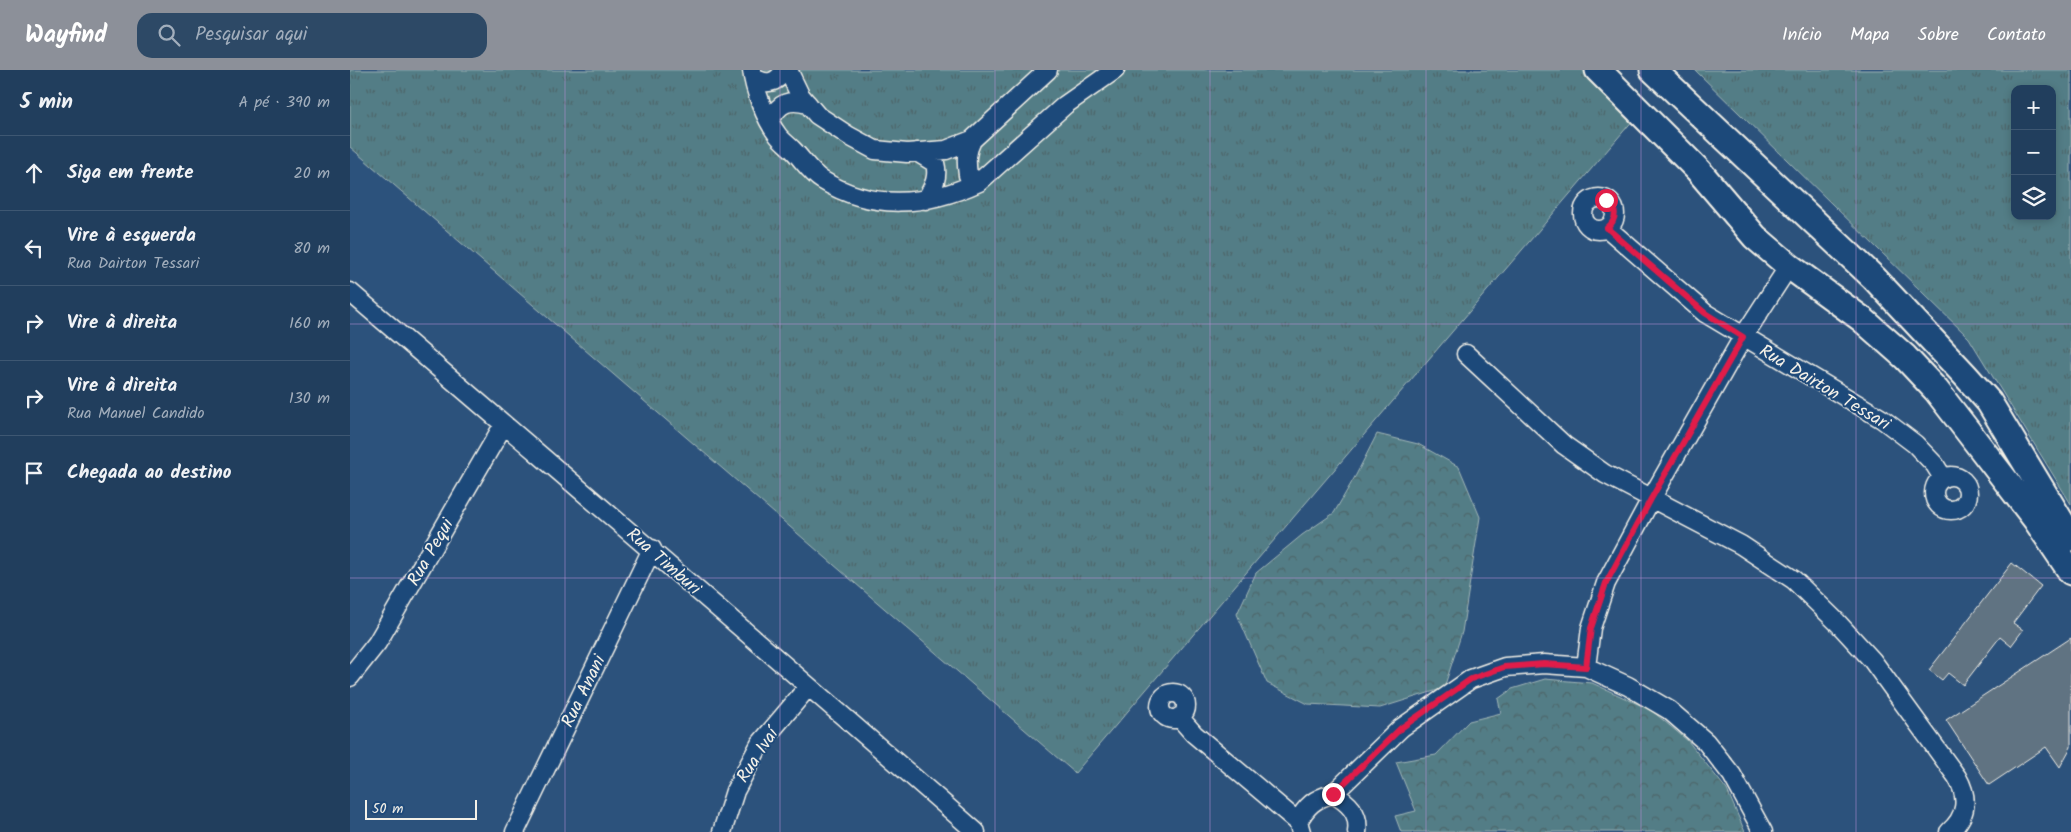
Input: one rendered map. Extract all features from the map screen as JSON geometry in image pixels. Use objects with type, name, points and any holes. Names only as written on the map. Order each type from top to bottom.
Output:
[{"type":"main road","points":[[1598,70],[1698,170],[1755,236],[1789,266],[1863,320],[1905,357],[1936,390],[1970,434],[2036,520],[2071,572]]},
{"type":"main road","points":[[1653,70],[1874,278],[1932,338],[1989,402],[2071,538]]},
{"type":"main road","points":[[1905,357],[1925,369],[1966,404],[1975,406],[1989,402]]},
{"type":"street","points":[[752,73],[760,83],[770,83],[786,70],[800,96],[817,115],[875,150],[917,152],[946,150],[972,140]]},
{"type":"street","points":[[979,182],[968,174],[966,162],[967,150],[972,140],[1048,70]]},
{"type":"street","points":[[752,73],[760,102],[776,133],[821,179],[858,197],[892,202],[926,200],[979,182],[1065,105],[1115,70]]},
{"type":"street","points":[[770,120],[780,106],[789,102],[808,104]]},
{"type":"street","points":[[917,152],[935,163],[937,172],[936,182],[926,200]]},
{"type":"street","name":"Rua Dairton Tessari","points":[[1607,228],[1705,313],[1882,419],[1915,444],[1935,465],[1943,478]]},
{"type":"street","points":[[1586,667],[1591,628],[1606,583],[1651,499],[1743,337],[1789,266]]},
{"type":"street","name":"Rua Timburi","points":[[351,294],[652,549],[971,830]]},
{"type":"street","points":[[1466,354],[1564,444],[1605,474],[1742,544],[1794,580],[1838,622],[1872,660],[1964,789],[1966,802],[1964,811],[1959,822],[1949,832]]},
{"type":"street","name":"Rua Pequi","points":[[350,677],[377,642],[504,424]]},
{"type":"street","name":"Rua Anani","points":[[515,832],[652,549]]},
{"type":"street","points":[[1180,717],[1194,734],[1300,827],[1303,812],[1311,803],[1321,797],[1333,794],[1401,728],[1471,679],[1504,667],[1544,664],[1586,667],[1628,686],[1668,710],[1706,742],[1732,774],[1763,832]]},
{"type":"street","name":"Rua Ivaí","points":[[722,832],[735,791],[760,744],[808,688]]},
{"type":"street","points":[[1333,794],[1345,800],[1354,812],[1358,825],[1357,832]]},
{"type":"green space","points":[[350,70],[1593,70],[1640,112],[1075,773],[350,147]]},
{"type":"green space","points":[[1695,70],[2071,70],[2071,504],[1969,338]]},
{"type":"green space","points":[[1377,434],[1418,444],[1459,467],[1480,517],[1462,632],[1444,688],[1380,708],[1308,704],[1267,683],[1237,614],[1256,573],[1302,535],[1334,513]]},
{"type":"green space","points":[[1545,679],[1592,683],[1651,710],[1688,741],[1727,790],[1745,832],[1401,832],[1395,816],[1416,811],[1396,762],[1436,755],[1469,721],[1501,713],[1498,699],[1512,689]]},
{"type":"building","points":[[2012,563],[2041,586],[2013,623],[2023,630],[2011,646],[2000,637],[1963,685],[1948,673],[1942,680],[1929,670]]},
{"type":"building","points":[[2071,638],[2071,747],[2060,767],[2046,747],[1989,785],[1946,720]]},
{"type":"route","points":[[1333,794],[1401,728],[1471,679],[1504,667],[1544,664],[1586,667],[1591,628],[1606,583],[1651,499],[1743,337],[1705,313],[1607,228],[1613,222],[1615,212],[1606,200]]}]
